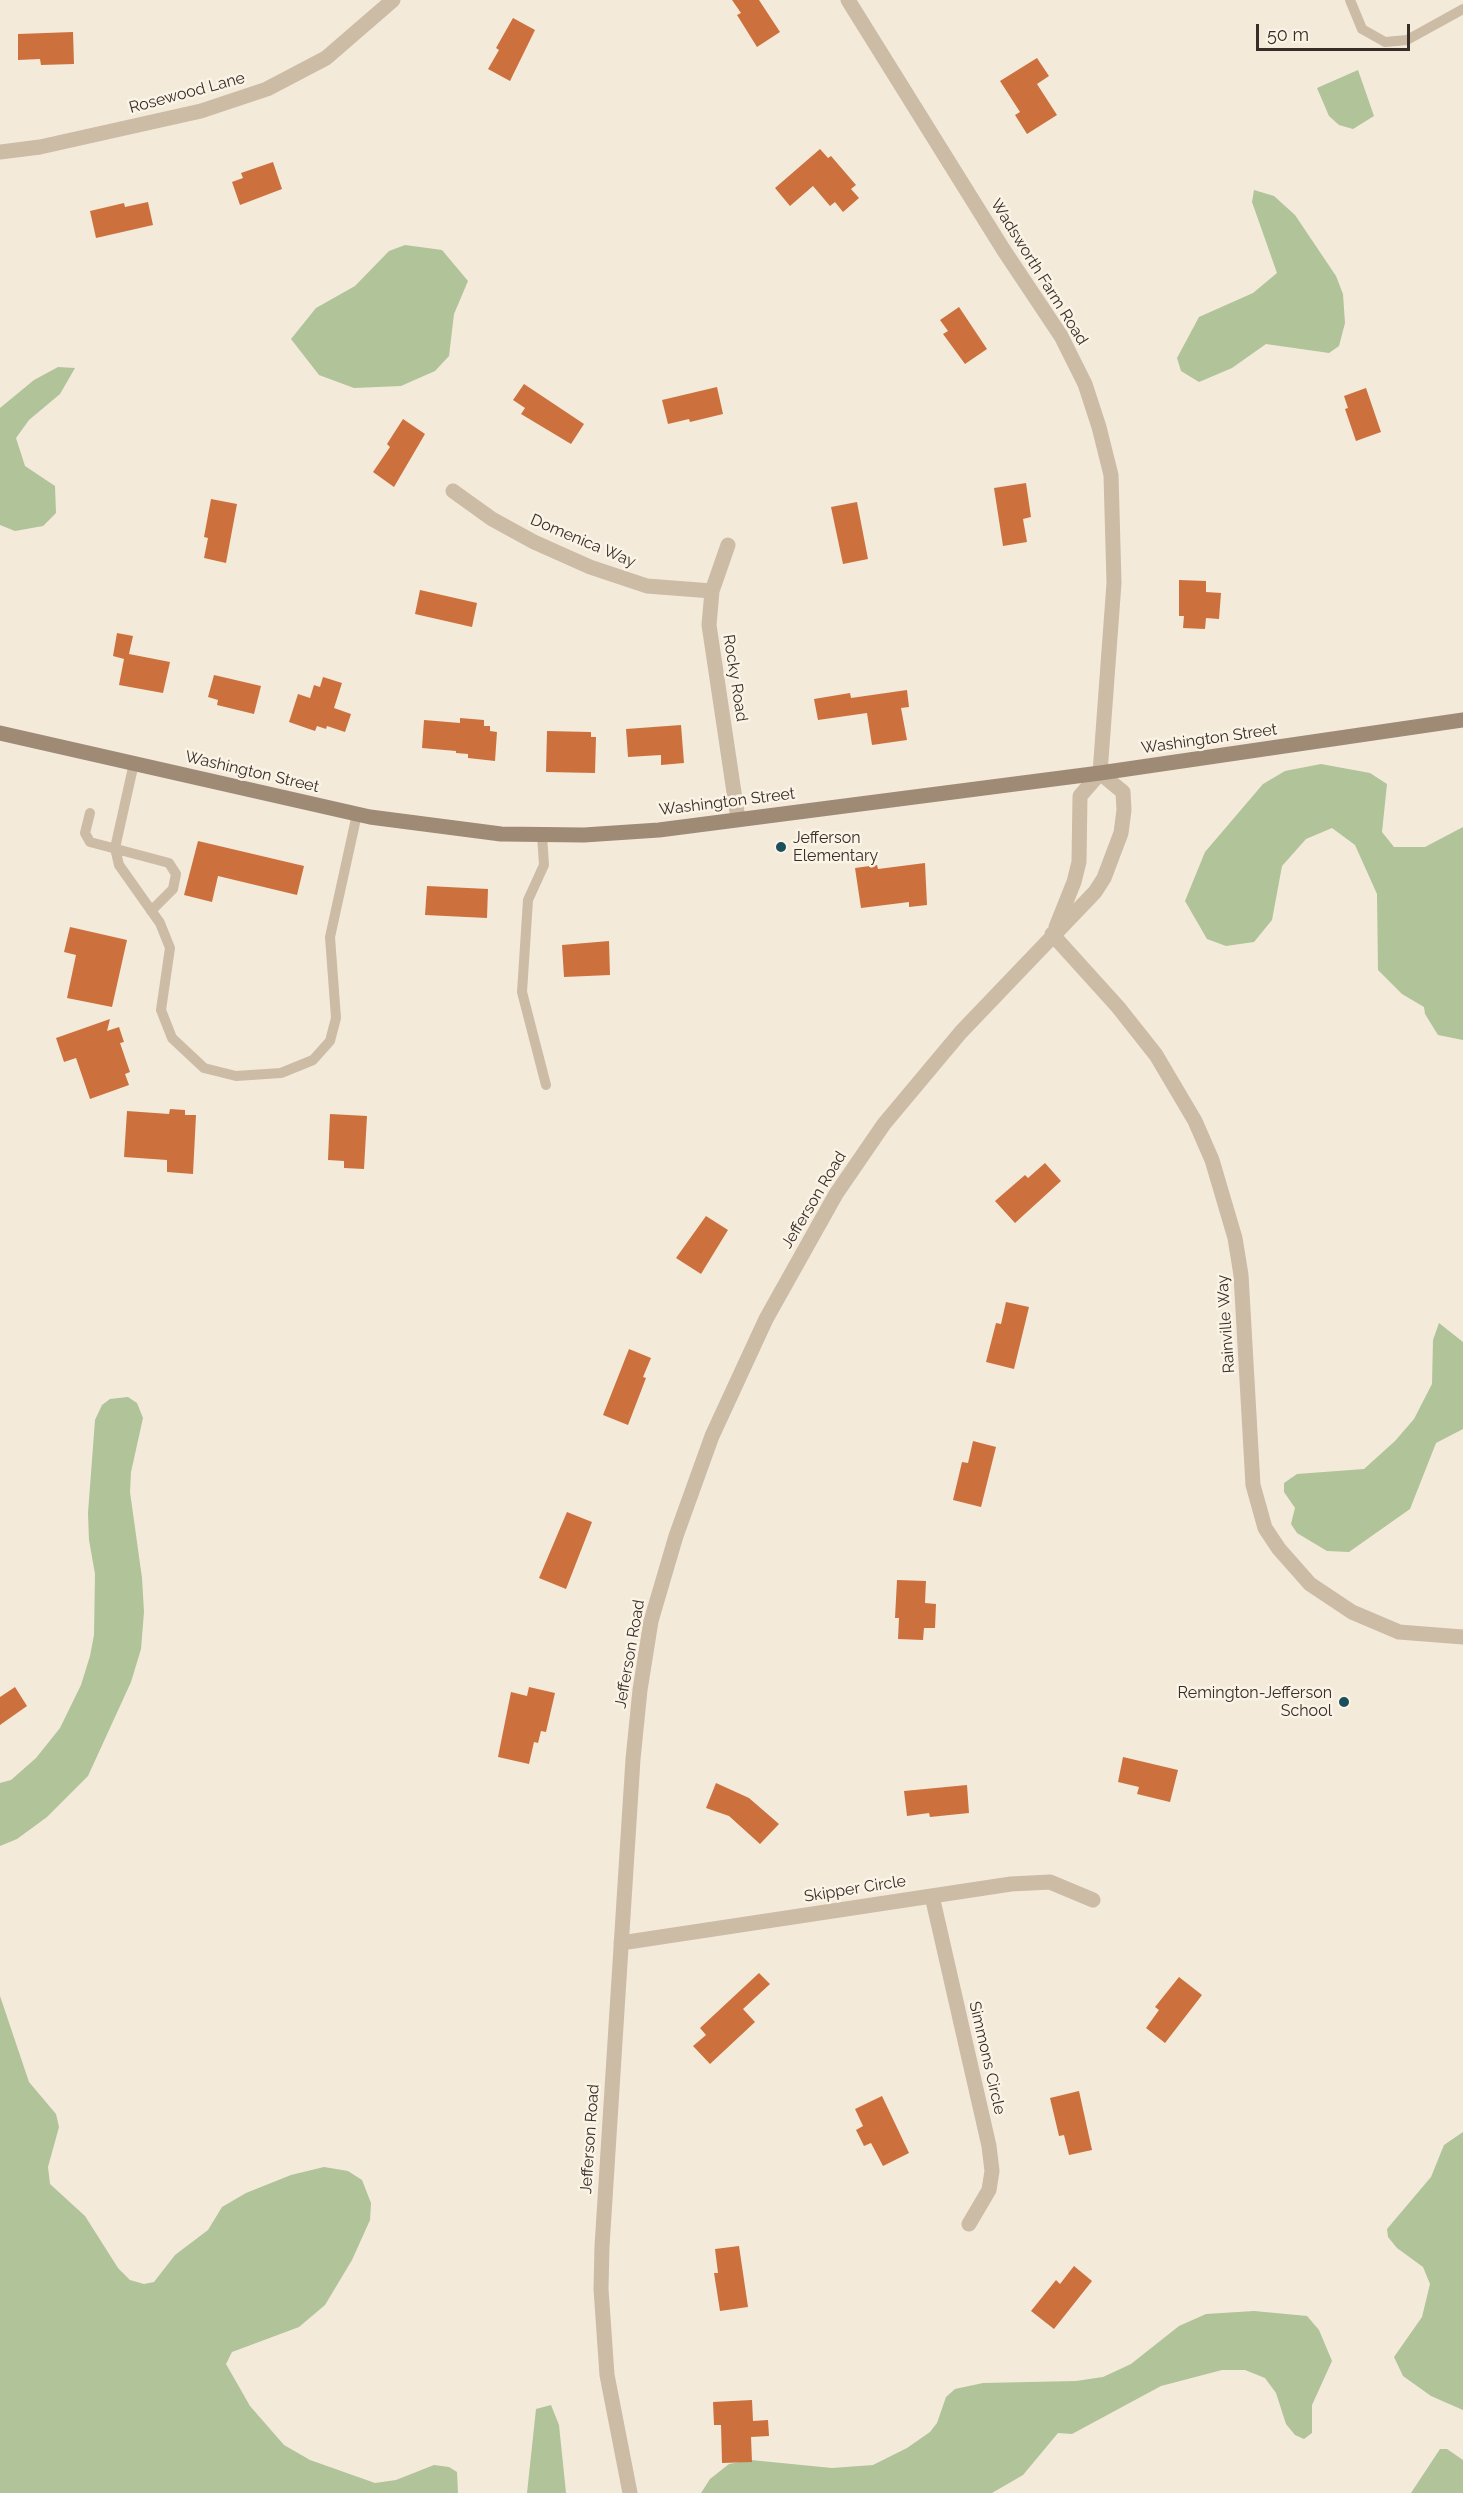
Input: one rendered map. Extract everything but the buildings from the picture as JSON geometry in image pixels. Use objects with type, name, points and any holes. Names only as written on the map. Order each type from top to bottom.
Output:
[{"type":"main road","name":"Washington Street","points":[[0,733],[357,814],[457,830],[542,835],[658,830],[1100,773],[1463,720]]},
{"type":"street","name":"Rosewood Lane","points":[[0,152],[40,147],[201,111],[267,89],[326,58],[393,0]]},
{"type":"street","name":"Wadsworth Farm Road","points":[[848,0],[1061,336],[1084,384],[1100,427],[1111,475],[1114,583],[1100,773]]},
{"type":"street","name":"Domenica Way","points":[[453,491],[492,519],[534,542],[590,567],[647,586],[712,591]]},
{"type":"street","name":"Rocky Road","points":[[728,545],[712,591],[709,625],[738,819]]},
{"type":"street","name":"Jefferson Road","points":[[630,2493],[607,2375],[601,2289],[634,1748],[651,1621],[676,1536],[712,1436],[766,1319],[836,1194],[884,1124],[961,1032],[1052,934],[1095,892],[1104,878],[1116,849],[1124,810],[1123,792],[1100,773],[1080,796],[1079,862],[1071,891],[1052,934]]},
{"type":"street","name":"Rainville Way","points":[[1052,934],[1118,1007],[1156,1055],[1191,1113],[1212,1160],[1235,1238],[1241,1275],[1253,1485],[1265,1528],[1278,1550],[1310,1584],[1352,1612],[1399,1632],[1463,1637]]},
{"type":"street","name":"Skipper Circle","points":[[621,1943],[1011,1884],[1050,1882],[1093,1900]]},
{"type":"street","name":"Simmons Circle","points":[[932,1896],[992,2171],[989,2190],[969,2224]]},
{"type":"lane","points":[[1350,0],[1362,29],[1385,42],[1407,40],[1463,9]]},
{"type":"lane","points":[[134,763],[115,848],[119,865],[151,911],[170,948],[161,1010],[172,1038],[204,1068],[236,1076],[281,1073],[313,1060],[330,1041],[336,1018],[330,937],[357,814]]},
{"type":"lane","points":[[90,813],[85,833],[90,842],[169,863],[176,874],[173,890],[151,911]]},
{"type":"lane","points":[[542,835],[543,865],[528,900],[522,992],[546,1084]]},
{"type":"green space","points":[[1358,70],[1374,116],[1353,129],[1339,125],[1329,116],[1317,88]]},
{"type":"green space","points":[[1254,190],[1274,196],[1295,215],[1336,276],[1343,294],[1345,323],[1339,346],[1329,353],[1266,344],[1232,368],[1199,382],[1181,371],[1177,358],[1199,317],[1253,293],[1277,273],[1252,202]]},
{"type":"green space","points":[[405,245],[442,250],[468,281],[454,314],[449,356],[435,371],[401,386],[354,388],[319,375],[291,339],[316,308],[355,286],[389,251]]},
{"type":"green space","points":[[58,367],[75,368],[60,394],[29,420],[16,438],[25,466],[55,486],[56,513],[43,526],[15,531],[0,525],[0,408],[34,380]]},
{"type":"green space","points":[[1321,764],[1370,773],[1387,784],[1382,832],[1394,847],[1425,847],[1463,827],[1463,1040],[1438,1035],[1425,1014],[1424,1007],[1402,994],[1378,970],[1377,894],[1355,845],[1332,828],[1306,839],[1282,866],[1272,920],[1254,942],[1226,946],[1207,939],[1185,901],[1205,852],[1263,784],[1285,771]]},
{"type":"green space","points":[[1439,1323],[1463,1342],[1463,1429],[1436,1443],[1410,1509],[1349,1552],[1327,1551],[1297,1533],[1291,1524],[1295,1508],[1284,1492],[1284,1483],[1297,1474],[1364,1469],[1395,1441],[1414,1419],[1432,1384],[1433,1340]]},
{"type":"green space","points":[[128,1397],[137,1403],[143,1418],[131,1472],[130,1492],[142,1578],[144,1612],[141,1649],[131,1682],[88,1776],[47,1817],[17,1839],[0,1846],[0,1783],[11,1780],[36,1758],[60,1728],[81,1685],[90,1656],[94,1635],[95,1574],[89,1540],[88,1513],[95,1420],[102,1405],[110,1399]]},
{"type":"green space","points":[[0,1996],[29,2082],[56,2114],[59,2127],[48,2167],[50,2184],[85,2216],[118,2268],[130,2280],[144,2284],[154,2282],[175,2255],[208,2230],[222,2207],[246,2193],[291,2175],[324,2167],[348,2171],[362,2180],[371,2203],[370,2220],[352,2260],[325,2305],[299,2327],[232,2352],[226,2364],[250,2406],[284,2445],[310,2460],[375,2483],[396,2480],[434,2465],[449,2467],[457,2472],[458,2493],[0,2493]]},
{"type":"green space","points":[[1463,2132],[1463,2410],[1431,2396],[1403,2376],[1394,2357],[1422,2317],[1430,2284],[1423,2267],[1397,2248],[1388,2237],[1387,2229],[1431,2177],[1444,2145]]},
{"type":"green space","points":[[1254,2311],[1307,2316],[1319,2330],[1332,2361],[1312,2405],[1312,2433],[1304,2439],[1295,2435],[1286,2424],[1276,2393],[1265,2378],[1245,2370],[1222,2370],[1161,2386],[1072,2434],[1058,2433],[1023,2475],[992,2493],[701,2493],[710,2479],[729,2464],[751,2460],[832,2468],[873,2465],[907,2448],[930,2432],[937,2423],[946,2397],[955,2389],[983,2383],[1076,2381],[1103,2377],[1131,2364],[1179,2326],[1206,2314]]},
{"type":"green space","points":[[551,2405],[559,2425],[566,2493],[527,2493],[536,2409]]},
{"type":"green space","points":[[1440,2449],[1447,2449],[1463,2460],[1463,2493],[1411,2493]]},
{"type":"place","name":"Jefferson Elementary","points":[[781,847]]},
{"type":"place","name":"Remington-Jefferson School","points":[[1344,1702]]}]
